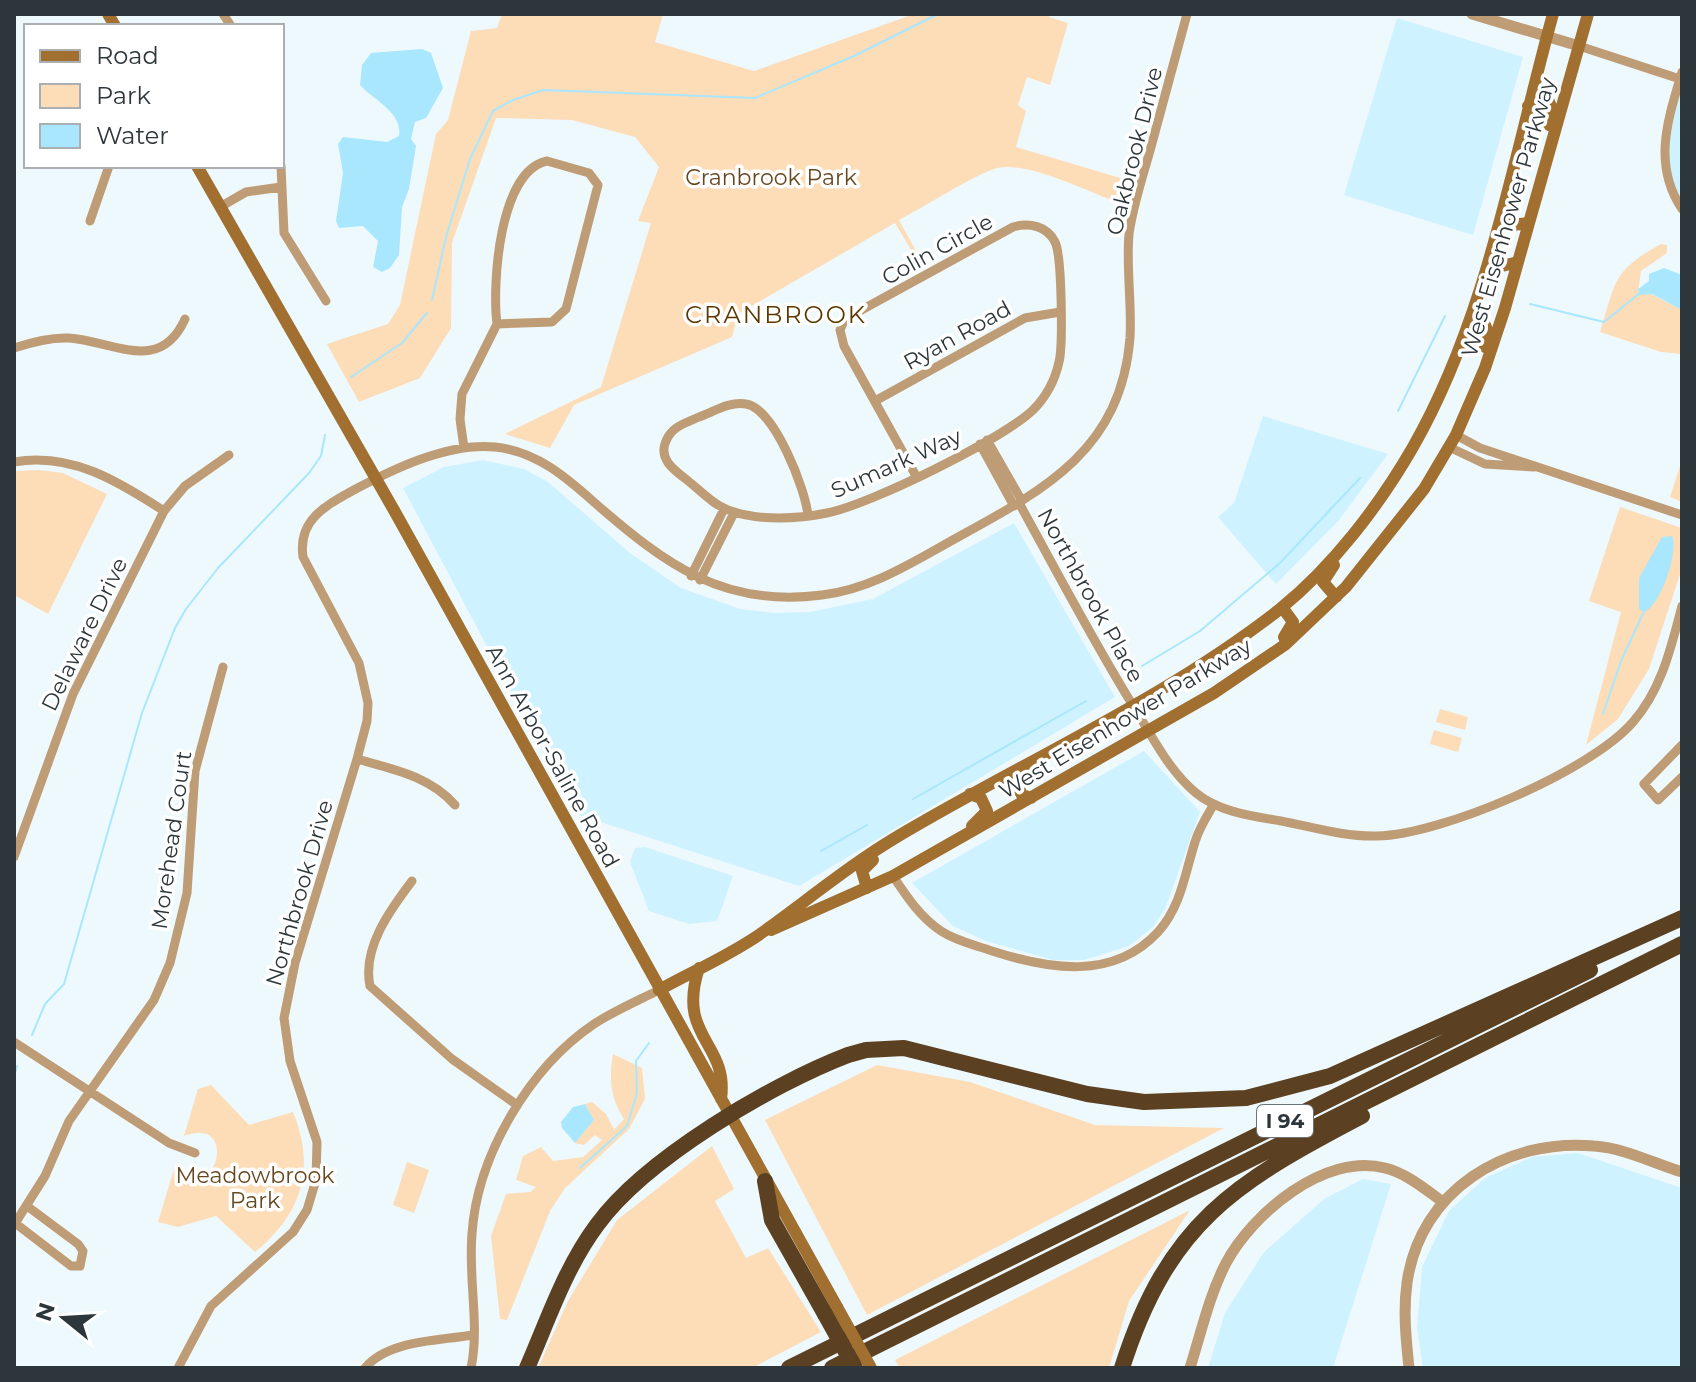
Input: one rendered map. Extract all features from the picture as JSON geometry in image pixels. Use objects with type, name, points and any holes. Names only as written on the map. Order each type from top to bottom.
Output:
[{"type":"highway","points":[[527,1368],[571,1267],[598,1224],[629,1190],[730,1116],[830,1062],[866,1050],[886,1048],[928,1052],[1076,1092],[1144,1102],[1215,1102],[1275,1092],[1330,1076],[1682,921]]},
{"type":"highway","name":"I 94","points":[[789,1368],[1682,921]]},
{"type":"highway","name":"I 94","points":[[832,1368],[1682,944]]},
{"type":"highway","points":[[1122,1368],[1141,1313],[1162,1271],[1211,1211],[1263,1170],[1428,1081],[1474,1048]]},
{"type":"highway","points":[[765,1181],[772,1220],[831,1310],[855,1368]]},
{"type":"main road","name":"West Eisenhower Parkway","points":[[761,934],[819,887],[970,794],[1195,670],[1282,607],[1322,569],[1380,499],[1443,390],[1480,285],[1553,14]]},
{"type":"main road","name":"West Eisenhower Parkway","points":[[659,990],[761,934],[799,921],[893,876],[1149,732],[1286,644],[1336,597],[1402,521],[1455,436],[1489,355],[1588,14]]},
{"type":"main road","points":[[1523,124],[1526,142],[1506,216],[1512,225],[1531,216],[1532,185],[1553,111],[1544,99],[1528,106]]},
{"type":"main road","name":"Ann Arbor-Saline Road","points":[[198,168],[377,480],[765,1181]]},
{"type":"main road","points":[[1480,285],[1494,268],[1518,262]]},
{"type":"main road","points":[[1455,436],[1461,408],[1489,335],[1481,323],[1467,329]]},
{"type":"main road","points":[[1336,597],[1324,584],[1324,577],[1371,522],[1380,499]]},
{"type":"main road","points":[[1214,693],[1225,680],[1292,628],[1293,622],[1282,607]]},
{"type":"main road","points":[[1031,798],[1019,792],[1021,775],[1079,742],[1090,729]]},
{"type":"main road","points":[[913,864],[919,855],[983,817],[986,803],[970,794]]},
{"type":"main road","points":[[867,888],[862,878],[865,865],[941,819],[947,809]]},
{"type":"main road","points":[[699,968],[692,988],[693,1019],[724,1076],[721,1099]]},
{"type":"main road","points":[[831,1310],[871,1368]]},
{"type":"street","name":"Oakbrook Drive","points":[[464,448],[510,450],[547,464],[654,552],[696,578],[751,595],[804,597],[864,586],[901,569],[1018,503],[1078,459],[1106,422],[1119,393],[1130,332],[1128,251],[1132,216],[1187,14]]},
{"type":"street","points":[[1472,14],[1681,75],[1663,150],[1670,185],[1682,209]]},
{"type":"street","points":[[377,480],[464,448],[460,419],[462,394],[497,324],[497,262],[507,215],[520,182],[530,168],[547,161],[589,173],[595,177],[599,194],[566,309],[552,322],[497,324]]},
{"type":"street","points":[[90,221],[108,168]]},
{"type":"street","points":[[281,168],[284,233],[326,301]]},
{"type":"street","points":[[220,207],[246,192],[281,187]]},
{"type":"street","name":"Colin Circle","points":[[916,476],[844,346],[840,330],[845,319],[1013,227],[1036,226],[1054,239],[1058,249],[1060,312]]},
{"type":"street","name":"Ryan Road","points":[[875,401],[1025,318],[1060,312]]},
{"type":"street","name":"Sumark Way","points":[[729,511],[808,516],[835,511],[984,442],[1034,409],[1051,385],[1060,360],[1060,312]]},
{"type":"street","points":[[14,348],[65,338],[127,351],[150,352],[166,345],[179,332],[185,319]]},
{"type":"street","points":[[696,578],[729,511],[666,460],[664,444],[679,426],[731,405],[746,404],[764,415],[803,485],[808,516]]},
{"type":"street","points":[[1455,436],[1485,464],[1538,467],[1682,515]]},
{"type":"street","name":"Northbrook Place","points":[[984,442],[1149,732],[1184,781],[1214,804]]},
{"type":"street","name":"Delaware Drive","points":[[14,857],[73,694],[164,511],[185,486],[229,455]]},
{"type":"street","points":[[14,462],[55,459],[88,468],[164,511]]},
{"type":"street","name":"Northbrook Drive","points":[[178,1368],[211,1306],[293,1232],[311,1201],[318,1165],[317,1142],[290,1061],[284,1018],[295,963],[367,721],[365,686],[359,663],[303,557],[301,542],[305,527],[316,513],[377,480]]},
{"type":"street","points":[[893,876],[921,915],[957,939],[1047,966],[1082,968],[1102,964],[1140,947],[1163,926],[1182,888],[1200,828],[1214,804],[1243,814],[1375,836],[1420,830],[1543,783],[1593,758],[1634,722],[1664,670],[1682,606]]},
{"type":"street","name":"Morehead Court","points":[[15,1224],[88,1091],[154,1000],[170,963],[187,893],[195,771],[223,667]]},
{"type":"street","points":[[1682,745],[1644,784],[1658,800],[1682,777]]},
{"type":"street","points":[[357,759],[413,776],[434,786],[455,805]]},
{"type":"street","points":[[412,881],[381,925],[370,965],[370,986],[452,1059],[517,1105]]},
{"type":"street","points":[[471,1368],[470,1261],[474,1214],[494,1152],[517,1105],[574,1040],[594,1025],[659,990]]},
{"type":"street","points":[[14,1042],[169,1143],[195,1153]]},
{"type":"street","points":[[1409,1368],[1405,1319],[1407,1280],[1420,1241],[1443,1202],[1477,1171],[1540,1147],[1596,1146],[1682,1172]]},
{"type":"street","points":[[1190,1368],[1227,1262],[1240,1241],[1271,1208],[1314,1179],[1346,1167],[1386,1168],[1413,1180],[1443,1202]]},
{"type":"street","points":[[15,1224],[71,1266],[80,1266],[83,1251],[78,1244],[27,1206]]},
{"type":"street","points":[[365,1368],[371,1361],[414,1344],[472,1335]]},
{"type":"shaded area","points":[[1397,18],[1523,57],[1473,235],[1344,195]]},
{"type":"shaded area","points":[[1682,72],[1682,209],[1665,167]]},
{"type":"shaded area","points":[[1263,416],[1388,454],[1339,520],[1276,584],[1218,517],[1234,503]]},
{"type":"shaded area","points":[[483,460],[524,469],[548,482],[630,553],[681,588],[740,609],[775,613],[810,612],[873,599],[1014,523],[1115,697],[799,886],[576,814],[403,488],[444,467]]},
{"type":"shaded area","points":[[1144,751],[1200,812],[1165,909],[1153,927],[1129,946],[1084,960],[1053,960],[986,941],[953,926],[912,883]]},
{"type":"shaded area","points":[[645,847],[733,876],[717,921],[689,924],[649,911],[630,862],[635,848]]},
{"type":"shaded area","points":[[1578,1153],[1682,1188],[1682,1368],[1423,1368],[1417,1328],[1422,1267],[1449,1211],[1485,1178],[1532,1157]]},
{"type":"shaded area","points":[[1363,1179],[1391,1184],[1333,1368],[1208,1368],[1225,1313],[1264,1252],[1324,1199]]},
{"type":"green space","name":"Cranbrook Park","points":[[502,14],[663,14],[655,42],[754,71],[914,14],[1049,14],[1049,17],[1068,23],[1050,85],[1027,77],[1018,105],[1026,111],[1016,147],[1127,180],[1121,203],[1026,169],[1011,167],[988,171],[899,220],[925,267],[922,268],[895,223],[738,314],[732,337],[574,405],[550,448],[505,434],[601,387],[651,223],[638,221],[659,167],[635,137],[572,120],[496,118],[452,243],[451,328],[420,378],[359,402],[327,344],[388,324],[400,305],[436,134],[448,120],[471,31],[497,28]]},
{"type":"green space","points":[[1661,244],[1667,245],[1667,253],[1641,271],[1638,292],[1651,294],[1682,310],[1682,354],[1661,352],[1600,332],[1613,289],[1624,270]]},
{"type":"green space","points":[[1682,460],[1682,502],[1670,497]]},
{"type":"green space","points":[[14,471],[63,473],[107,494],[48,614],[14,595]]},
{"type":"green space","points":[[1620,507],[1682,528],[1682,568],[1649,669],[1618,719],[1586,745],[1621,612],[1589,601]]},
{"type":"green space","points":[[1440,709],[1468,717],[1465,730],[1436,722]]},
{"type":"green space","points":[[1434,730],[1462,738],[1458,752],[1430,744]]},
{"type":"green space","points":[[613,1054],[642,1068],[645,1099],[629,1129],[565,1188],[550,1211],[507,1320],[500,1319],[491,1236],[506,1194],[530,1192],[536,1187],[516,1180],[523,1156],[541,1147],[553,1161],[583,1157],[602,1140],[595,1135],[584,1145],[575,1143],[594,1120],[585,1104],[592,1102],[606,1114],[614,1130],[624,1119],[612,1088]]},
{"type":"green space","points":[[877,1065],[970,1082],[1095,1125],[1224,1128],[867,1315],[765,1120]]},
{"type":"green space","name":"Meadowbrook Park","points":[[211,1085],[249,1125],[293,1112],[300,1133],[303,1171],[294,1206],[284,1222],[255,1252],[216,1216],[178,1227],[158,1222],[175,1166],[188,1178],[200,1180],[210,1173],[216,1162],[217,1149],[213,1138],[202,1133],[184,1136],[198,1089]]},
{"type":"green space","points":[[712,1146],[734,1189],[715,1201],[746,1258],[768,1248],[821,1332],[752,1368],[538,1368],[568,1301],[617,1220]]},
{"type":"green space","points":[[407,1162],[429,1170],[414,1213],[393,1205]]},
{"type":"green space","points":[[1190,1210],[1129,1301],[1109,1368],[900,1368],[895,1360]]},
{"type":"water","points":[[422,49],[431,53],[443,88],[426,118],[415,122],[411,139],[416,146],[409,189],[402,207],[399,255],[390,268],[382,272],[373,267],[378,241],[363,226],[339,228],[336,221],[343,173],[338,144],[343,137],[387,142],[399,136],[392,113],[360,85],[362,65],[371,53]]},
{"type":"water","points":[[1664,268],[1682,275],[1682,310],[1652,294],[1639,295],[1638,289],[1649,281],[1649,274]]},
{"type":"water","points":[[1672,536],[1673,554],[1667,578],[1656,600],[1644,612],[1639,609],[1639,578],[1662,537]]},
{"type":"water","points":[[585,1104],[594,1120],[575,1143],[562,1128],[561,1122],[573,1107]]},
{"type":"waterway","points":[[432,300],[446,237],[470,159],[493,111],[543,90],[755,98],[854,56],[938,14]]},
{"type":"waterway","points":[[1530,304],[1604,322],[1640,293]]},
{"type":"waterway","points":[[351,377],[402,343],[427,313]]},
{"type":"waterway","points":[[1398,411],[1445,316]]},
{"type":"waterway","points":[[32,1035],[45,1004],[64,984],[142,713],[175,628],[218,568],[309,473],[321,456],[325,435]]},
{"type":"waterway","points":[[1142,666],[1200,631],[1280,563],[1360,478]]},
{"type":"waterway","points":[[1603,714],[1621,661],[1644,611]]},
{"type":"waterway","points":[[913,799],[1086,701]]},
{"type":"waterway","points":[[821,851],[867,825]]},
{"type":"waterway","points":[[580,1168],[627,1126],[637,1093],[636,1061],[649,1043]]},
{"type":"waterway","points":[[14,1077],[17,1066]]},
{"type":"district","name":"CRANBROOK","points":[[776,315]]}]
